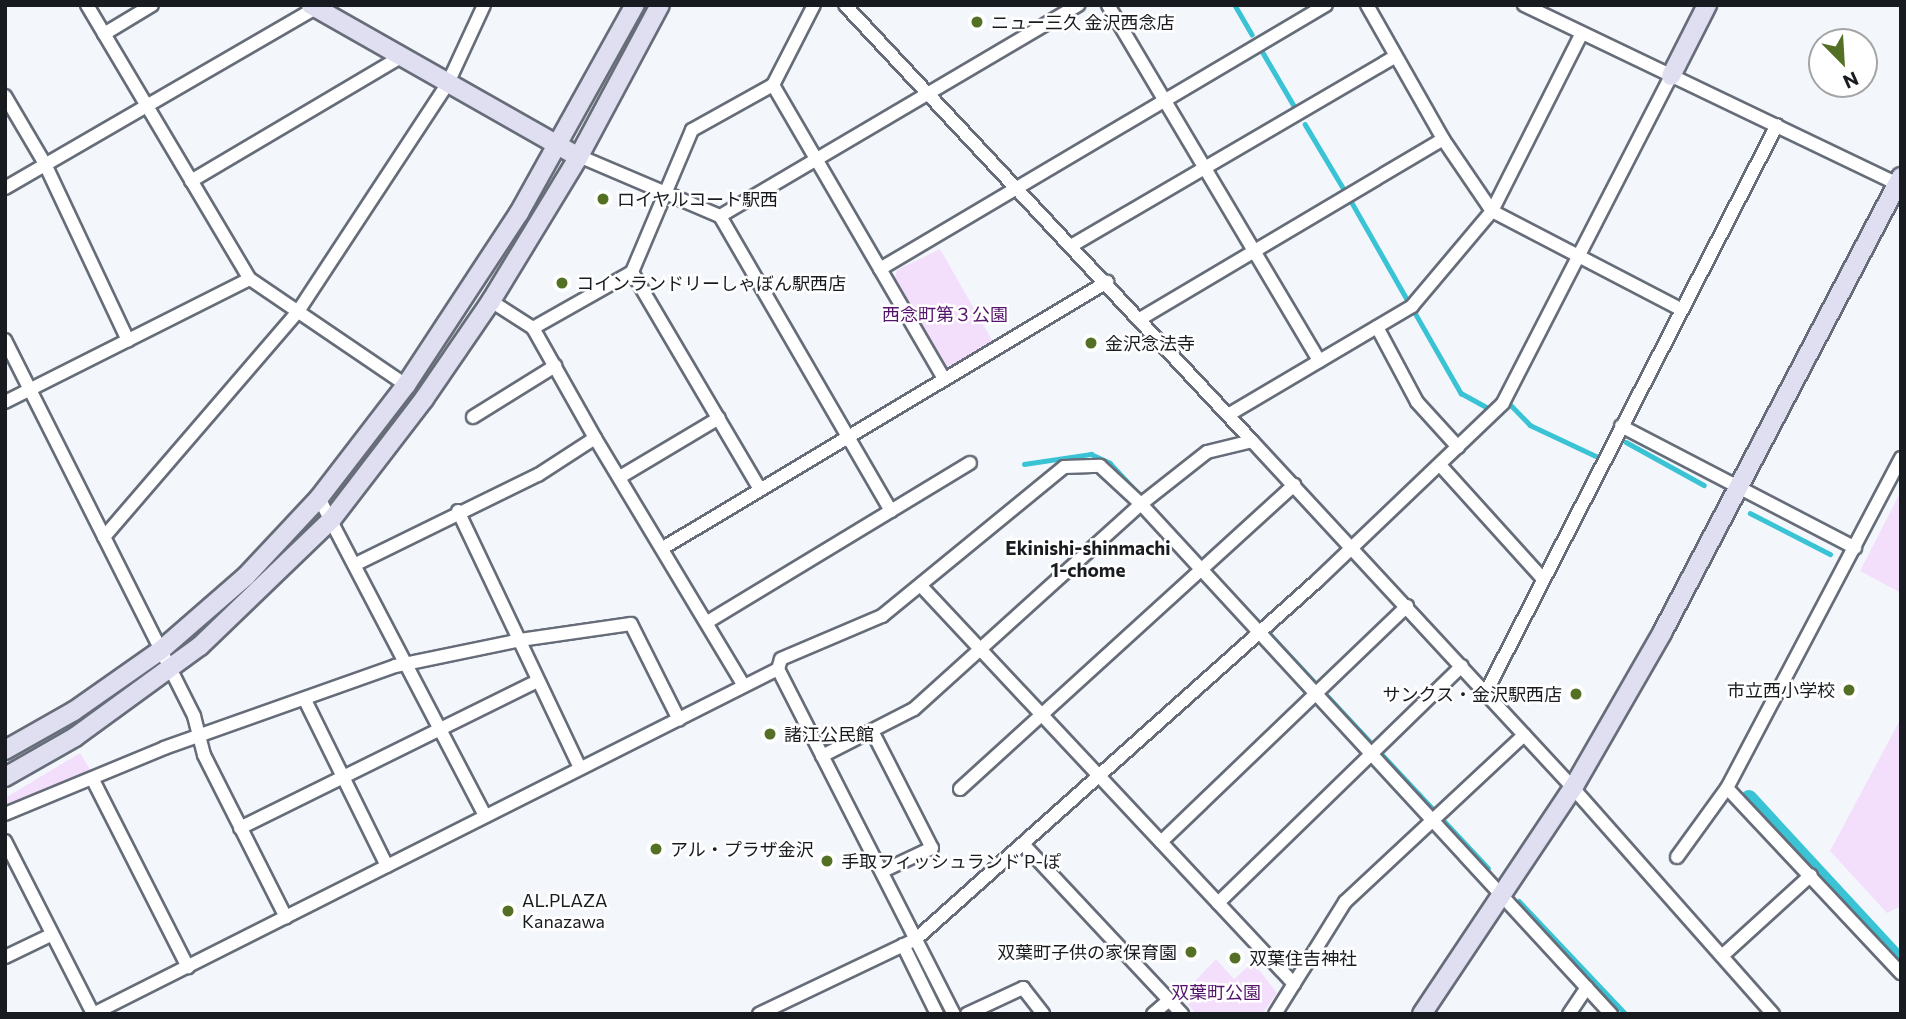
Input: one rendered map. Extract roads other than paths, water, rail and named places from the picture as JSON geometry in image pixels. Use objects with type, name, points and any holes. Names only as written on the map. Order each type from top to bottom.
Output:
[{"type":"street","points":[[87,5],[250,279],[406,386]]},
{"type":"street","points":[[104,34],[152,5]]},
{"type":"street","points":[[5,750],[74,711],[161,650],[246,576],[318,498],[406,386],[559,146],[635,5]]},
{"type":"street","points":[[5,777],[75,737],[171,670],[231,621],[332,519],[424,398],[491,301],[579,156],[660,5]]},
{"type":"street","points":[[533,328],[632,272],[692,130],[773,85],[814,5]]},
{"type":"street","points":[[845,5],[1408,606],[1773,1014]]},
{"type":"street","points":[[720,216],[818,161],[1078,5]]},
{"type":"street","points":[[1108,5],[1319,361]]},
{"type":"street","points":[[880,269],[1325,5]]},
{"type":"street","points":[[1367,5],[1443,139],[1492,211],[1680,309]]},
{"type":"street","points":[[1422,1014],[1573,788],[1742,489],[1899,180],[1671,76],[1524,5]]},
{"type":"street","points":[[760,1014],[916,939],[1353,547],[1503,403],[1707,5]]},
{"type":"street","points":[[5,188],[313,7],[559,146],[720,216],[891,511]]},
{"type":"street","points":[[104,537],[297,313],[448,83],[479,7]]},
{"type":"street","points":[[1228,415],[1412,306],[1492,211],[1582,33]]},
{"type":"street","points":[[191,181],[402,56]]},
{"type":"street","points":[[1071,246],[1396,56]]},
{"type":"street","points":[[773,85],[944,379]]},
{"type":"street","points":[[5,96],[45,164],[128,340]]},
{"type":"street","points":[[1486,692],[1680,309],[1777,125]]},
{"type":"street","points":[[1140,318],[1443,139]]},
{"type":"street","points":[[632,272],[760,489]]},
{"type":"street","points":[[5,402],[250,279]]},
{"type":"street","points":[[663,548],[1107,282]]},
{"type":"street","points":[[491,301],[533,328],[596,438],[709,621],[744,686]]},
{"type":"street","points":[[1377,327],[1416,402],[1458,447]]},
{"type":"street","points":[[5,340],[194,716],[198,738],[286,917]]},
{"type":"street","points":[[473,417],[555,366]]},
{"type":"street","points":[[620,477],[719,418]]},
{"type":"street","points":[[1621,426],[1855,548]]},
{"type":"street","points":[[356,564],[458,511],[538,475],[596,438]]},
{"type":"street","points":[[822,756],[914,709],[1146,501],[1207,452],[1252,441]]},
{"type":"street","points":[[1677,857],[1727,788],[1901,458]]},
{"type":"street","points":[[709,621],[970,463]]},
{"type":"street","points":[[1440,465],[1542,578]]},
{"type":"street","points":[[954,1014],[778,669],[781,659],[882,616],[922,587],[1064,467],[1100,466],[1146,501],[1611,1014]]},
{"type":"street","points":[[960,789],[1294,485]]},
{"type":"street","points":[[318,498],[356,564],[485,816]]},
{"type":"street","points":[[458,511],[580,768]]},
{"type":"street","points":[[922,587],[1294,984]]},
{"type":"street","points":[[1161,842],[1318,689],[1408,606]]},
{"type":"street","points":[[5,814],[93,780],[164,748],[408,664],[520,640],[632,624],[679,720]]},
{"type":"street","points":[[1218,902],[1373,749],[1462,666]]},
{"type":"street","points":[[5,841],[10,863],[93,1014],[778,669]]},
{"type":"street","points":[[240,828],[537,681]]},
{"type":"street","points":[[305,700],[387,866]]},
{"type":"street","points":[[872,730],[932,848],[883,871]]},
{"type":"street","points":[[1275,1014],[1345,902],[1434,816],[1524,735]]},
{"type":"street","points":[[93,780],[188,967]]},
{"type":"street","points":[[1727,788],[1901,973]]},
{"type":"street","points":[[1023,844],[1182,1014]]},
{"type":"street","points":[[1722,956],[1811,875]]},
{"type":"street","points":[[5,957],[51,935]]},
{"type":"street","points":[[903,945],[937,1014]]},
{"type":"street","points":[[1569,1014],[1587,987]]},
{"type":"street","points":[[967,1014],[1023,988],[1043,1014]]},
{"type":"street","points":[[1153,1014],[1169,1000]]},
{"type":"waterway","points":[[1235,5],[1252,35]]},
{"type":"waterway","points":[[1262,51],[1297,111]]},
{"type":"waterway","points":[[1305,124],[1345,191]]},
{"type":"waterway","points":[[1351,201],[1408,301]]},
{"type":"waterway","points":[[1414,311],[1461,393],[1486,407]]},
{"type":"waterway","points":[[1508,402],[1530,425],[1600,458]]},
{"type":"waterway","points":[[1626,442],[1704,485]]},
{"type":"waterway","points":[[1024,464],[1091,454],[1110,463],[1488,868]]},
{"type":"waterway","points":[[1750,513],[1830,554]]},
{"type":"waterway","points":[[1749,798],[1901,963]]},
{"type":"waterway","points":[[1519,901],[1626,1014]]},
{"type":"waterway","points":[[917,958],[944,1009]]},
{"type":"place","name":"ニュー三久 金沢西念店","points":[[977,22]]},
{"type":"place","name":"ロイヤルコート駅西","points":[[603,199]]},
{"type":"place","name":"コインランドリーしゃぼん駅西店","points":[[562,283]]},
{"type":"place","name":"金沢念法寺","points":[[1091,343]]},
{"type":"place","name":"市立西小学校","points":[[1849,690]]},
{"type":"place","name":"サンクス・金沢駅西店","points":[[1576,694]]},
{"type":"place","name":"諸江公民館","points":[[770,734]]},
{"type":"place","name":"アル・プラザ金沢","points":[[656,849]]},
{"type":"place","name":"手取フィッシュランド P-ぽ","points":[[827,861]]},
{"type":"place","name":"AL.PLAZA Kanazawa","points":[[508,911]]},
{"type":"place","name":"双葉町子供の家保育園","points":[[1191,952]]},
{"type":"place","name":"双葉住吉神社","points":[[1235,958]]},
{"type":"district","name":"Ekinishi-shinmachi 1-chome","points":[[1088,559]]},
{"type":"park label","name":"西念町第３公園","points":[[945,314]]},
{"type":"park label","name":"双葉町公園","points":[[1216,992]]}]
